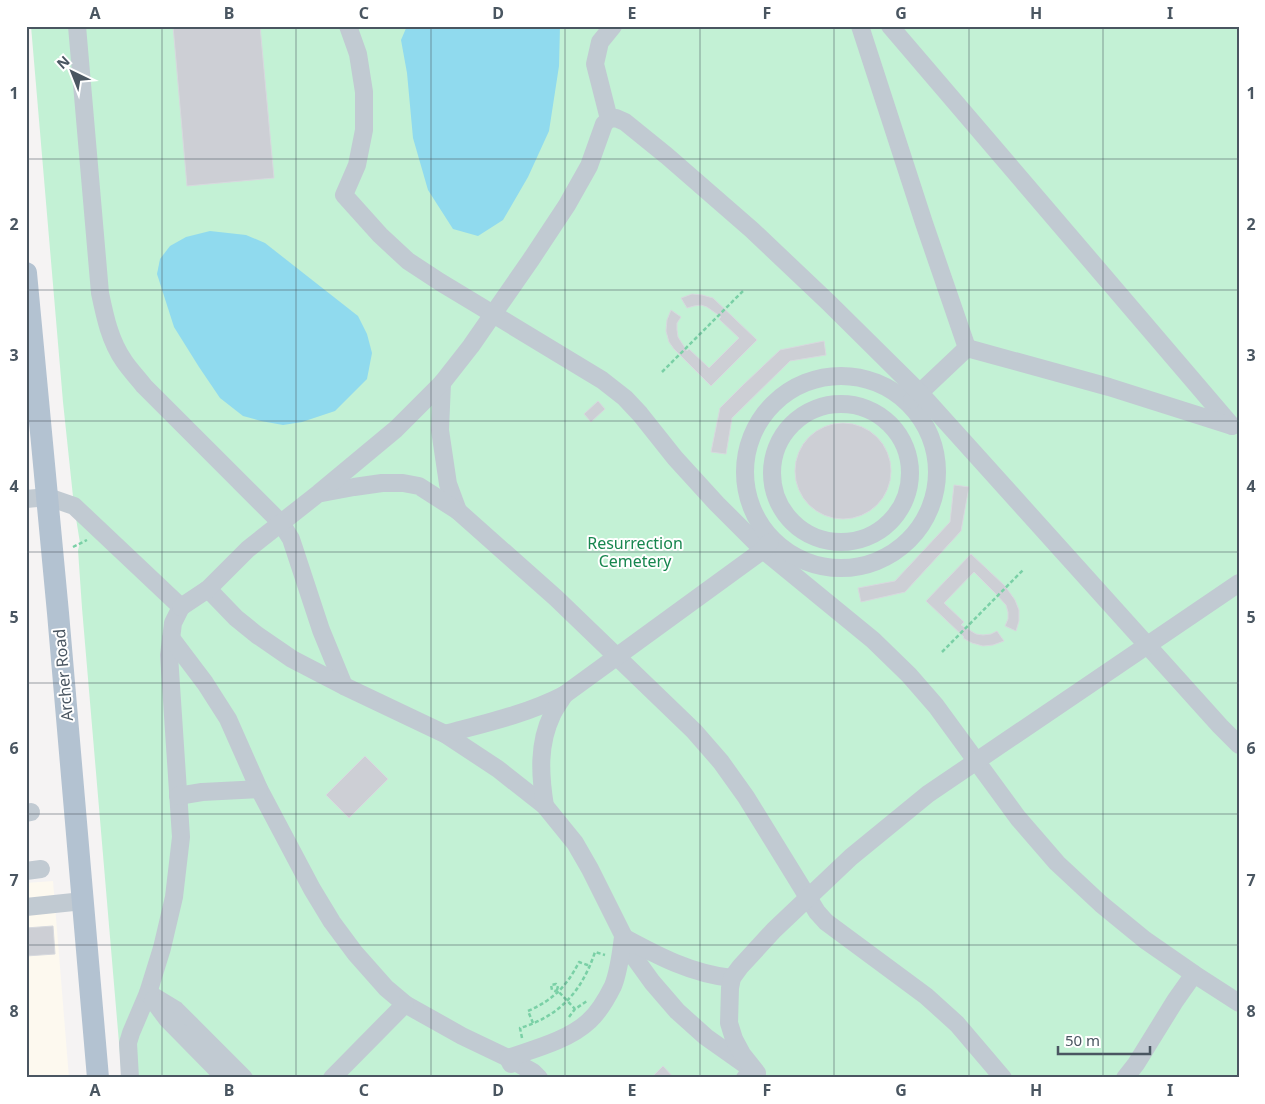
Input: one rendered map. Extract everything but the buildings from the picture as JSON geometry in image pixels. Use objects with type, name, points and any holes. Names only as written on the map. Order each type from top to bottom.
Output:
[{"type":"main road","name":"Archer Road","points":[[26,273],[37,498],[83,900],[98,1078]]},
{"type":"lane","points":[[77,26],[100,293],[104,317],[113,341],[124,361],[144,386],[281,523],[291,539],[321,630],[344,686]]},
{"type":"lane","points":[[348,26],[358,54],[364,92],[364,130],[356,165],[344,195],[380,235],[408,261],[602,380],[625,398],[675,458],[717,504],[767,545],[909,674],[936,706],[1018,818],[1056,862],[1101,904],[1145,940],[1239,1003]]},
{"type":"lane","points":[[609,120],[595,64],[600,42],[613,26]]},
{"type":"lane","points":[[860,26],[967,348]]},
{"type":"lane","points":[[890,26],[1236,430]]},
{"type":"lane","points":[[130,1078],[128,1044],[148,993],[162,948],[174,897],[180,837],[169,655],[173,623],[181,607],[208,589],[248,549],[319,494],[396,429],[442,382],[472,346],[567,205],[589,166],[604,124],[609,120],[616,118],[625,122],[667,156],[752,230],[828,302],[914,398],[1239,745]]},
{"type":"lane","points":[[914,398],[967,348]]},
{"type":"lane","points":[[967,348],[1109,387],[1236,430]]},
{"type":"lane","points":[[836,376],[856,377],[875,382],[914,398],[932,443],[937,466],[935,489],[928,512],[916,532],[900,548],[880,560],[857,567],[834,568],[811,564],[767,545],[750,506],[745,487],[744,467],[748,447],[755,429],[766,412],[780,398],[797,387],[816,379],[836,376]]},
{"type":"lane","points":[[836,376],[837,403]]},
{"type":"lane","points":[[442,382],[440,430],[448,484],[458,511]]},
{"type":"lane","points":[[837,403],[855,404],[877,413],[887,420],[895,428],[904,444],[910,460],[911,472],[910,484],[902,506],[887,524],[878,532],[868,537],[854,541],[833,542],[822,540],[800,529],[792,522],[782,509],[775,494],[771,473],[772,462],[779,442],[791,424],[809,411],[820,406],[837,403]]},
{"type":"lane","points":[[746,460],[772,462]]},
{"type":"lane","points":[[911,472],[936,472]]},
{"type":"lane","points":[[319,494],[354,486],[404,483],[419,486],[458,511],[556,598],[694,731],[721,762],[746,797],[808,898],[826,922],[926,996],[957,1024],[1001,1076]]},
{"type":"lane","points":[[37,498],[74,506],[181,607]]},
{"type":"lane","points":[[854,541],[857,567]]},
{"type":"lane","points":[[445,734],[526,712],[564,695],[767,545]]},
{"type":"lane","points":[[755,1076],[734,1039],[729,1023],[730,988],[732,978],[740,967],[774,930],[851,857],[920,801],[1239,583]]},
{"type":"lane","points":[[208,589],[236,618],[257,635],[292,658],[344,686],[445,734],[498,769],[545,806],[575,843],[634,957],[652,982],[677,1011],[755,1076]]},
{"type":"lane","points":[[171,638],[205,683],[228,719],[258,789],[312,889],[332,922],[355,954],[386,988],[405,1004],[462,1036],[508,1058],[533,1072],[539,1078]]},
{"type":"lane","points":[[545,806],[540,767],[542,749],[552,714],[564,695]]},
{"type":"lane","points":[[178,796],[202,792],[258,789]]},
{"type":"lane","points":[[26,907],[83,900]]},
{"type":"lane","points":[[623,937],[657,956],[678,965],[716,977],[732,978]]},
{"type":"lane","points":[[508,1058],[570,1035],[589,1022],[604,1003],[613,986],[623,937]]},
{"type":"lane","points":[[1125,1078],[1194,974]]},
{"type":"lane","points":[[148,993],[167,1019],[226,1078]]},
{"type":"lane","points":[[148,993],[176,1010],[244,1078]]},
{"type":"lane","points":[[332,1078],[405,1004]]},
{"type":"lane","points":[[508,1058],[518,1078]]},
{"type":"path","points":[[662,372],[743,291]]},
{"type":"path","points":[[72,546],[88,540]]},
{"type":"path","points":[[942,652],[1023,570]]},
{"type":"path","points":[[526,1052],[520,1028],[550,1015],[567,1001],[580,985],[595,952],[620,958]]},
{"type":"path","points":[[533,1023],[528,1011],[549,1000],[570,978],[579,962],[590,966]]},
{"type":"path","points":[[558,991],[575,1009]]},
{"type":"shaded area","points":[[53,881],[69,1078],[26,1078],[26,883]]},
{"type":"green space","name":"Resurrection Cemetery","points":[[31,26],[1239,26],[1239,1078],[122,1078],[82,608],[78,550],[80,543],[74,506],[63,402]]},
{"type":"water","points":[[407,26],[560,26],[559,66],[549,131],[528,177],[503,220],[478,236],[453,229],[428,190],[413,138],[407,73],[401,40]]},
{"type":"water","points":[[210,231],[246,235],[265,243],[358,316],[367,334],[372,353],[367,379],[335,411],[302,422],[283,425],[243,416],[220,398],[174,327],[157,274],[160,259],[170,246],[186,237]]}]
